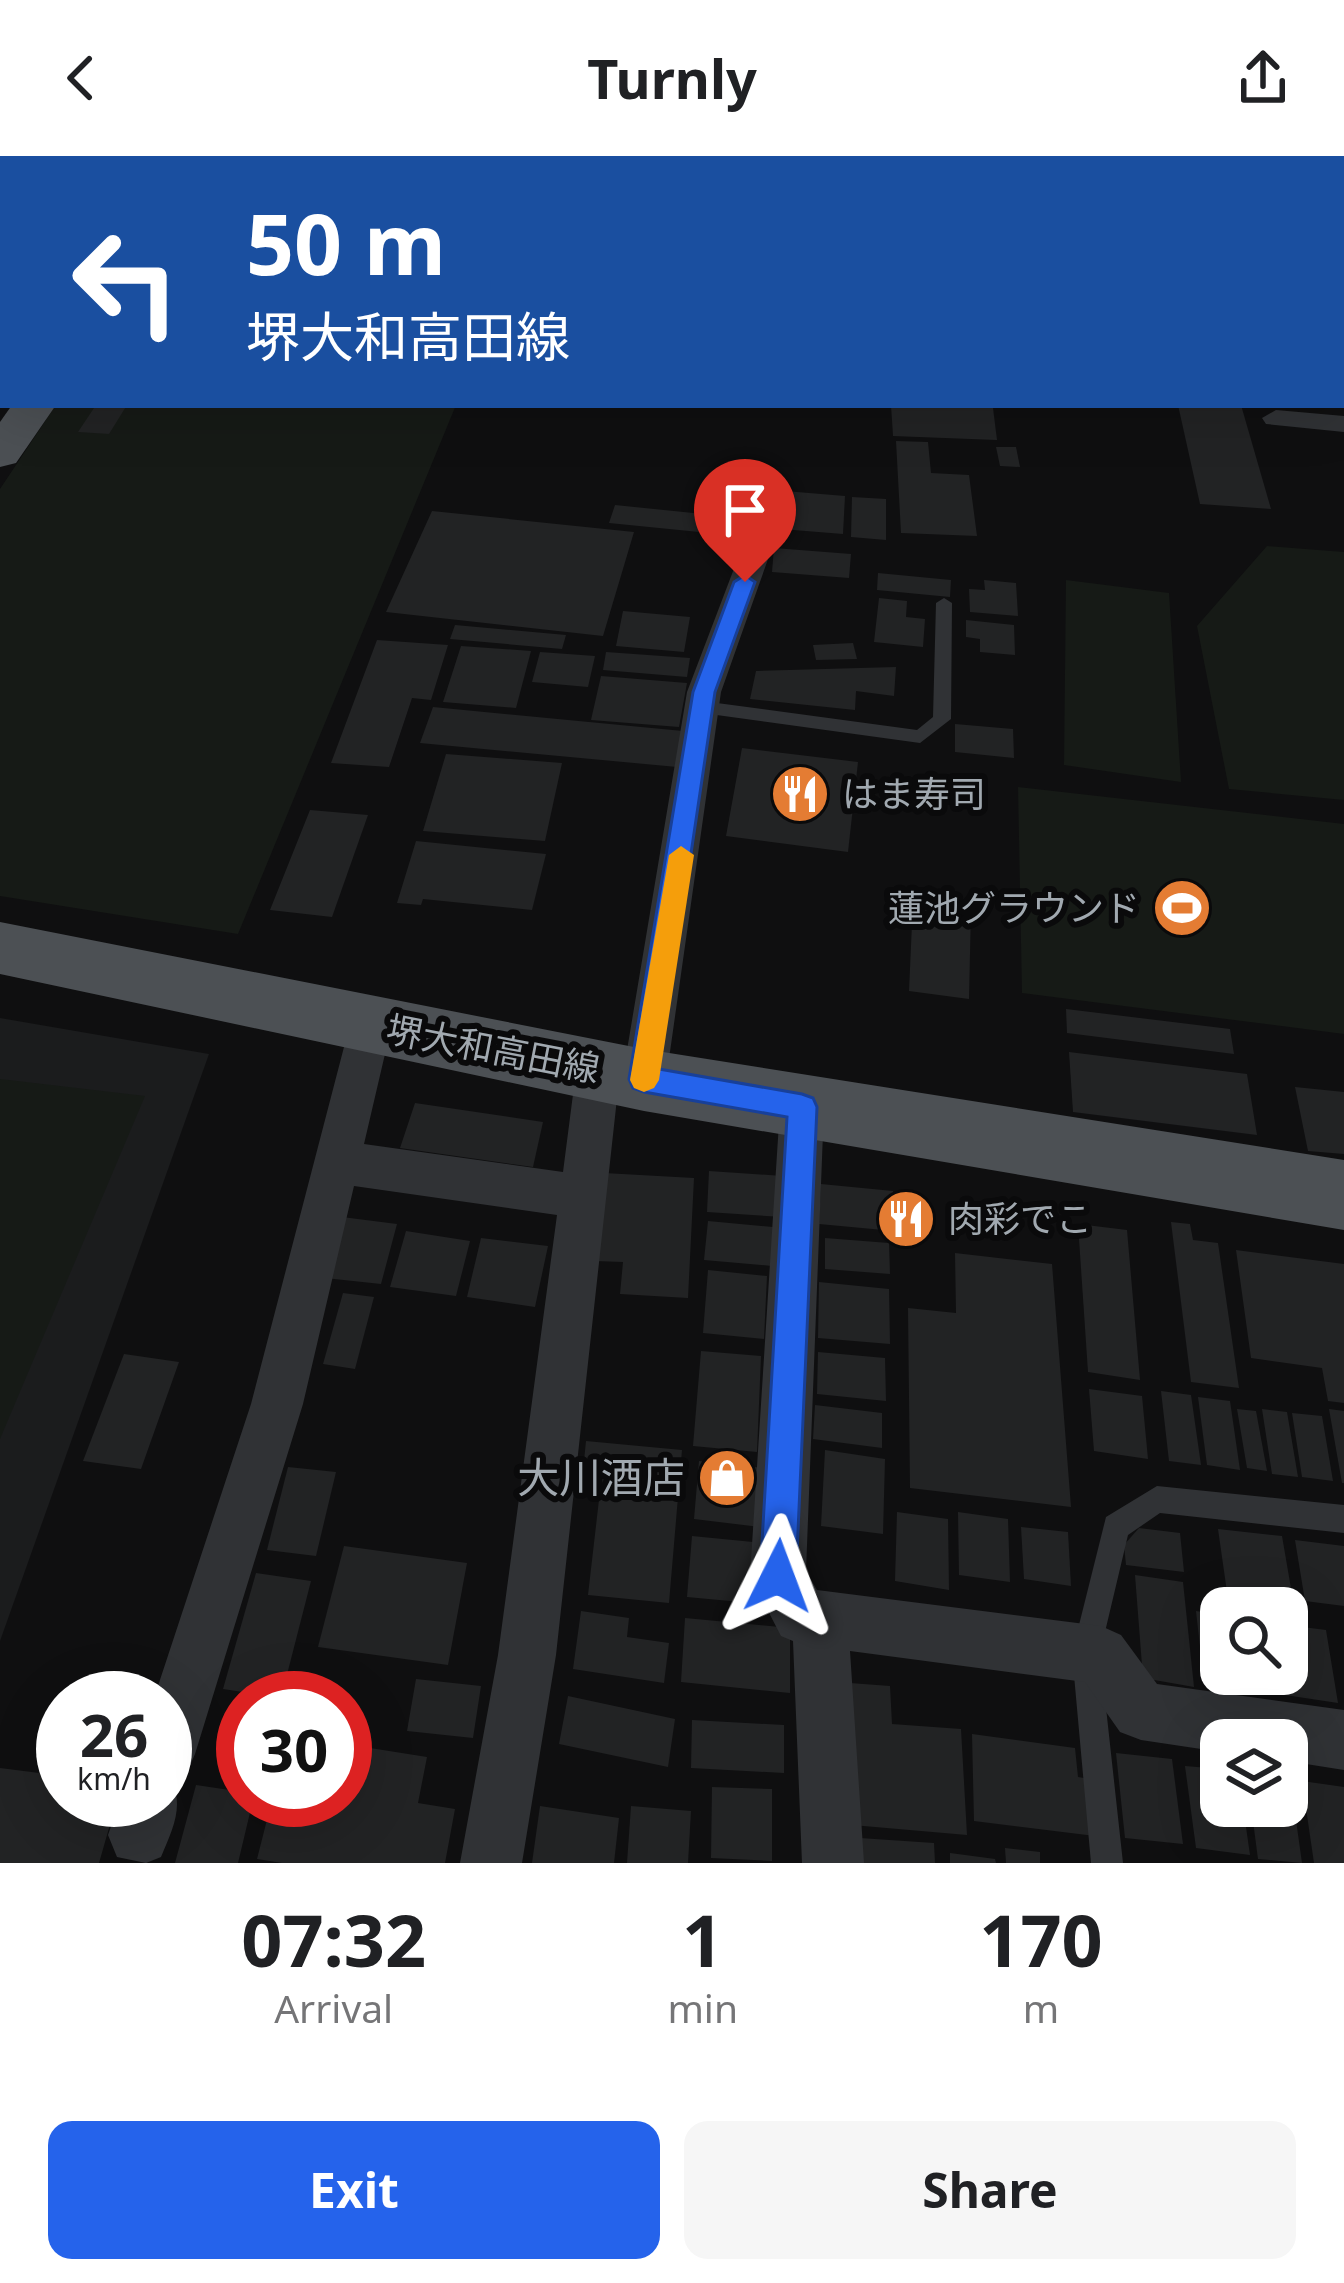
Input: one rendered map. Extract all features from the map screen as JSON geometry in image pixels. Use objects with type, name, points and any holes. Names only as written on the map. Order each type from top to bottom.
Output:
[{"type":"main road","points":[[0,453],[32,408]]},
{"type":"main road","name":"堺大和高田線","points":[[0,948],[621,1075],[1344,1195]]},
{"type":"street","points":[[1276,418],[1344,424]]},
{"type":"street","points":[[491,1863],[527,1655],[585,1197],[621,1075],[702,707],[758,545],[769,481]]},
{"type":"street","points":[[192,1671],[278,1404],[371,1024]]},
{"type":"street","points":[[802,1107],[778,1576],[801,1616],[1101,1655],[1142,1711],[1344,1740]]},
{"type":"street","points":[[338,1162],[585,1197]]},
{"type":"street","points":[[820,1618],[833,1863]]},
{"type":"lane","points":[[702,707],[920,737],[942,719],[944,603]]},
{"type":"lane","points":[[1107,1863],[1086,1653],[1116,1527],[1157,1499],[1344,1519]]},
{"type":"shaded area","points":[[54,408],[455,408],[238,934],[0,896],[0,489]]},
{"type":"shaded area","points":[[1267,546],[1344,552],[1344,800],[1229,789],[1197,626]]},
{"type":"shaded area","points":[[1066,580],[1169,593],[1181,782],[1064,765]]},
{"type":"shaded area","name":"蓮池グラウンド","points":[[1018,787],[1344,824],[1344,1034],[1022,993]]},
{"type":"shaded area","points":[[0,1018],[209,1054],[0,1641]]},
{"type":"shaded area","points":[[0,1079],[145,1096],[0,1439]]},
{"type":"building","points":[[94,408],[125,408],[109,434],[78,432]]},
{"type":"building","points":[[891,408],[993,408],[997,440],[893,436]]},
{"type":"building","points":[[1179,408],[1242,408],[1271,509],[1200,504]]},
{"type":"building","points":[[896,441],[928,442],[931,473],[969,475],[977,536],[901,533]]},
{"type":"building","points":[[996,447],[1016,447],[1020,467],[1000,466]]},
{"type":"building","points":[[785,491],[845,496],[843,534],[781,529]]},
{"type":"building","points":[[852,497],[886,499],[886,540],[851,537]]},
{"type":"building","points":[[615,505],[703,514],[699,532],[609,523]]},
{"type":"building","points":[[432,511],[634,532],[603,636],[386,612]]},
{"type":"building","points":[[774,548],[851,554],[849,578],[772,572]]},
{"type":"building","points":[[878,573],[951,580],[950,597],[877,590]]},
{"type":"building","points":[[984,580],[1016,583],[1018,616],[970,612],[969,589],[985,590]]},
{"type":"building","points":[[879,598],[907,601],[906,617],[925,619],[923,647],[874,642]]},
{"type":"building","points":[[623,611],[690,617],[684,652],[616,646]]},
{"type":"building","points":[[966,620],[1014,625],[1015,655],[980,652],[980,639],[966,637]]},
{"type":"building","points":[[455,625],[566,635],[562,649],[450,639]]},
{"type":"building","points":[[377,640],[448,645],[431,700],[412,698],[389,767],[331,763]]},
{"type":"building","points":[[853,643],[857,659],[816,660],[813,645]]},
{"type":"building","points":[[461,646],[531,651],[516,708],[443,702]]},
{"type":"building","points":[[540,652],[595,656],[588,687],[532,682]]},
{"type":"building","points":[[606,652],[690,658],[687,677],[603,670]]},
{"type":"building","points":[[896,667],[894,696],[856,691],[855,710],[750,699],[756,671]]},
{"type":"building","points":[[601,676],[687,683],[679,727],[591,720]]},
{"type":"building","points":[[433,707],[683,731],[677,767],[420,743]]},
{"type":"building","points":[[955,724],[1013,729],[1014,758],[955,752]]},
{"type":"building","points":[[742,748],[858,762],[848,852],[726,836]]},
{"type":"building","points":[[446,754],[562,763],[545,841],[423,831]]},
{"type":"building","points":[[310,810],[368,815],[332,917],[270,910]]},
{"type":"building","points":[[416,841],[546,854],[532,910],[423,899],[421,905],[397,903]]},
{"type":"building","points":[[913,901],[971,908],[969,999],[909,991]]},
{"type":"building","points":[[1066,1009],[1230,1029],[1234,1054],[1067,1033]]},
{"type":"building","points":[[1069,1052],[1247,1074],[1257,1135],[1073,1112]]},
{"type":"building","points":[[1295,1087],[1344,1092],[1344,1154],[1308,1151]]},
{"type":"building","points":[[415,1103],[543,1122],[533,1167],[400,1148]]},
{"type":"building","points":[[709,1171],[783,1176],[782,1217],[707,1212]]},
{"type":"building","points":[[604,1173],[694,1178],[688,1298],[620,1294],[623,1262],[595,1261]]},
{"type":"building","points":[[821,1184],[893,1191],[894,1231],[819,1224]]},
{"type":"building","points":[[342,1217],[397,1224],[381,1284],[325,1278]]},
{"type":"building","points":[[708,1221],[773,1227],[772,1266],[704,1260]]},
{"type":"building","points":[[1171,1222],[1190,1224],[1193,1240],[1218,1243],[1239,1388],[1191,1382]]},
{"type":"building","points":[[1078,1224],[1127,1230],[1140,1380],[1088,1372]]},
{"type":"building","points":[[406,1231],[470,1241],[456,1296],[390,1287]]},
{"type":"building","points":[[481,1238],[548,1246],[535,1307],[467,1297]]},
{"type":"building","points":[[825,1238],[889,1243],[890,1274],[825,1269]]},
{"type":"building","points":[[1236,1250],[1344,1264],[1344,1403],[1328,1401],[1322,1368],[1251,1358]]},
{"type":"building","points":[[955,1253],[1052,1264],[1071,1507],[910,1488],[908,1308],[956,1313]]},
{"type":"building","points":[[708,1270],[767,1276],[764,1339],[703,1333]]},
{"type":"building","points":[[819,1282],[889,1289],[890,1344],[818,1338]]},
{"type":"building","points":[[343,1293],[374,1297],[355,1369],[323,1364]]},
{"type":"building","points":[[701,1351],[761,1356],[757,1452],[693,1446]]},
{"type":"building","points":[[818,1352],[885,1358],[886,1401],[817,1394]]},
{"type":"building","points":[[124,1354],[179,1362],[141,1469],[83,1461]]},
{"type":"building","points":[[1089,1389],[1142,1396],[1148,1459],[1094,1451]]},
{"type":"building","points":[[1161,1391],[1191,1395],[1201,1465],[1169,1461]]},
{"type":"building","points":[[1198,1397],[1230,1401],[1240,1470],[1207,1465]]},
{"type":"building","points":[[815,1405],[882,1413],[882,1448],[813,1439]]},
{"type":"building","points":[[1237,1409],[1256,1411],[1267,1471],[1247,1468]]},
{"type":"building","points":[[1262,1409],[1287,1412],[1298,1477],[1272,1474]]},
{"type":"building","points":[[1329,1409],[1344,1411],[1344,1483],[1342,1483]]},
{"type":"building","points":[[1292,1413],[1322,1416],[1333,1481],[1302,1477]]},
{"type":"building","points":[[586,1441],[682,1450],[669,1603],[588,1595],[600,1491],[581,1490]]},
{"type":"building","points":[[825,1450],[885,1459],[883,1534],[821,1526]]},
{"type":"building","points":[[699,1461],[763,1468],[760,1527],[694,1519]]},
{"type":"building","points":[[288,1467],[336,1472],[316,1556],[267,1550]]},
{"type":"building","points":[[897,1512],[948,1519],[949,1590],[895,1581]]},
{"type":"building","points":[[958,1512],[1008,1519],[1010,1582],[959,1575]]},
{"type":"building","points":[[1021,1527],[1068,1532],[1071,1586],[1024,1579]]},
{"type":"building","points":[[1139,1528],[1180,1533],[1184,1572],[1126,1565],[1124,1545]]},
{"type":"building","points":[[1218,1529],[1282,1536],[1291,1587],[1226,1587]]},
{"type":"building","points":[[692,1536],[753,1542],[751,1603],[687,1597]]},
{"type":"building","points":[[1295,1540],[1344,1546],[1344,1606],[1308,1601],[1308,1587],[1303,1587]]},
{"type":"building","points":[[344,1546],[467,1563],[448,1665],[318,1647]]},
{"type":"building","points":[[256,1573],[311,1581],[288,1671],[228,1671]]},
{"type":"building","points":[[1135,1575],[1183,1582],[1194,1687],[1143,1678]]},
{"type":"building","points":[[581,1611],[629,1618],[627,1637],[669,1643],[664,1683],[573,1669]]},
{"type":"building","points":[[685,1618],[790,1628],[790,1693],[681,1682]]},
{"type":"building","points":[[1308,1628],[1326,1630],[1338,1703],[1284,1695],[1308,1695]]},
{"type":"building","points":[[416,1679],[481,1686],[473,1738],[407,1731]]},
{"type":"building","points":[[850,1683],[890,1686],[892,1724],[961,1729],[967,1835],[852,1825]]},
{"type":"building","points":[[568,1696],[675,1719],[668,1767],[559,1744]]},
{"type":"building","points":[[692,1720],[784,1725],[784,1773],[691,1768]]},
{"type":"building","points":[[972,1734],[1075,1748],[1078,1777],[1090,1779],[1095,1836],[974,1821]]},
{"type":"building","points":[[372,1748],[427,1757],[418,1803],[455,1809],[445,1863],[257,1859],[265,1827],[372,1827]]},
{"type":"building","points":[[1116,1753],[1172,1759],[1183,1844],[1125,1838]]},
{"type":"building","points":[[1185,1766],[1200,1767],[1200,1827],[1246,1827],[1250,1855],[1196,1848]]},
{"type":"building","points":[[0,1768],[36,1773],[36,1827],[109,1827],[99,1863],[0,1863]]},
{"type":"building","points":[[1308,1782],[1344,1787],[1344,1863],[1314,1863]]},
{"type":"building","points":[[196,1785],[216,1788],[216,1827],[247,1827],[238,1863],[175,1863],[185,1827],[192,1827]]},
{"type":"building","points":[[712,1787],[772,1789],[772,1861],[711,1858]]},
{"type":"building","points":[[540,1806],[619,1818],[614,1863],[532,1863]]},
{"type":"building","points":[[631,1806],[691,1811],[688,1863],[627,1863]]},
{"type":"building","points":[[1254,1827],[1297,1827],[1302,1863],[1258,1859]]},
{"type":"building","points":[[860,1838],[934,1843],[935,1863],[861,1863]]},
{"type":"building","points":[[1005,1848],[1040,1852],[1040,1863],[1006,1863]]},
{"type":"building","points":[[950,1853],[995,1859],[996,1863],[950,1863]]},
{"type":"slow traffic","points":[[644,1080],[681,855]]},
{"type":"place","name":"はま寿司","points":[[800,794]]},
{"type":"place","name":"蓮池グラウンド","points":[[1182,908]]},
{"type":"place","name":"肉彩でこ","points":[[906,1219]]},
{"type":"place","name":"大川酒店","points":[[727,1478]]},
{"type":"route","points":[[745,582],[704,692],[644,1079],[802,1107],[778,1576]]}]
